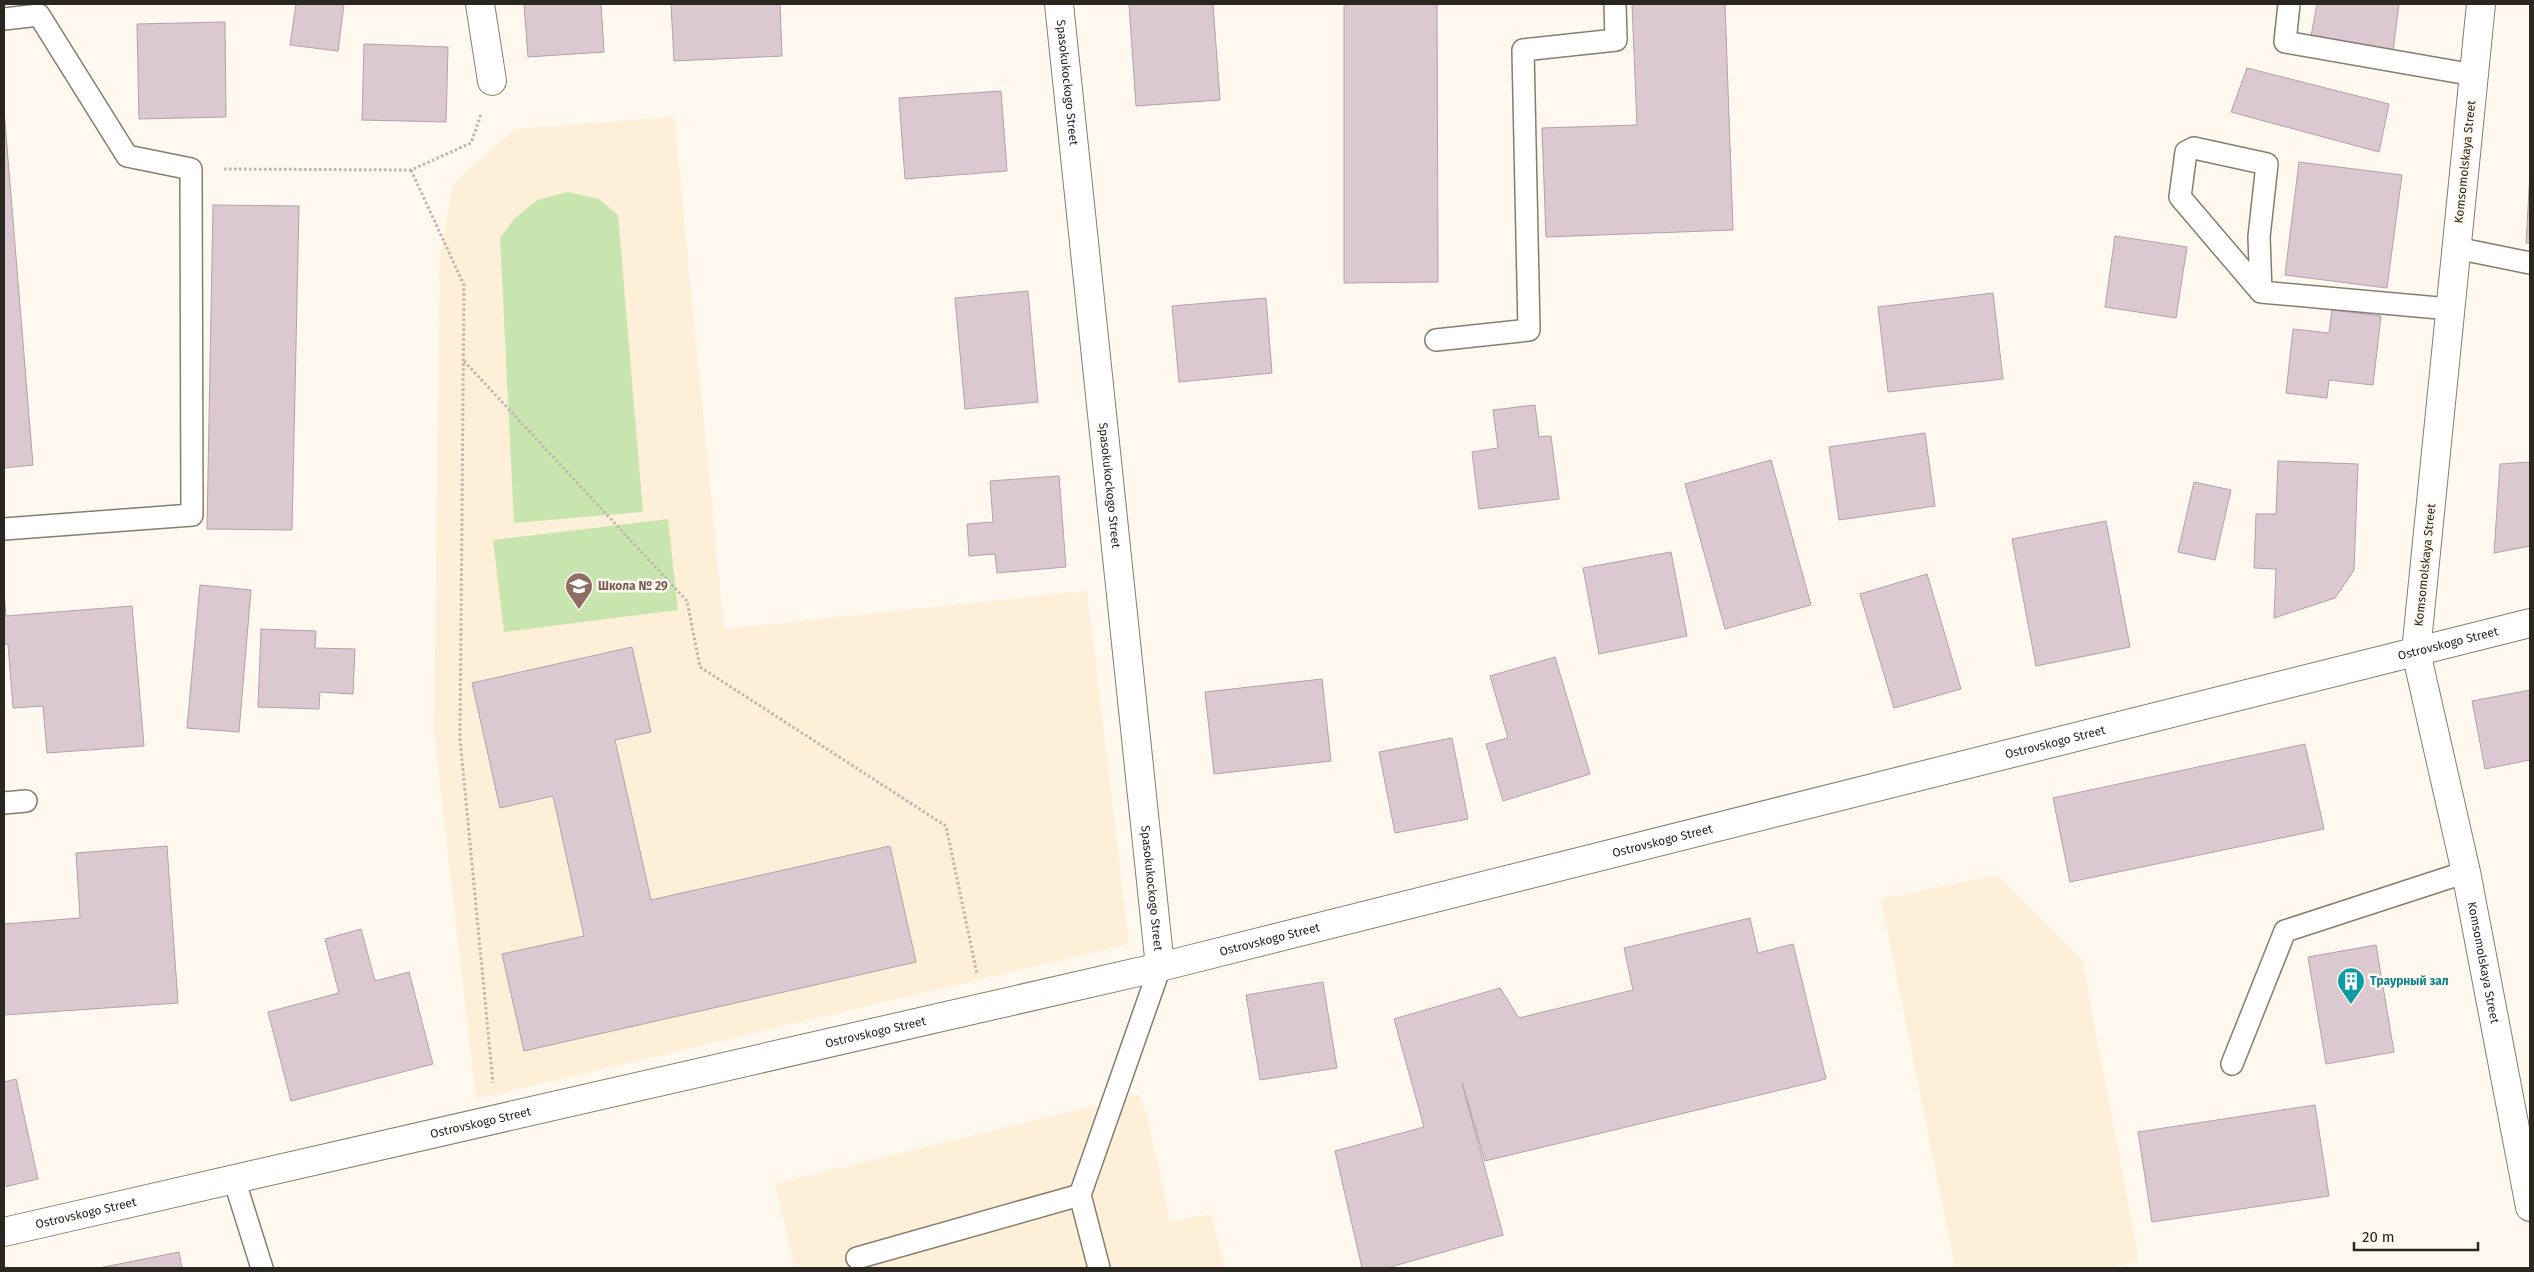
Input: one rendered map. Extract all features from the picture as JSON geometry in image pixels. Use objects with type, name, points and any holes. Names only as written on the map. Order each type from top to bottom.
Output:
[{"type":"main road","points":[[480,4],[492,81]]},
{"type":"main road","name":"Spasokukoсkogo Street","points":[[1060,4],[1160,968]]},
{"type":"main road","name":"Komsomolskaya Street","points":[[2481,4],[2416,652],[2466,872],[2530,1207]]},
{"type":"main road","name":"Ostrovskogo Street","points":[[4,1232],[1160,968],[2530,623]]},
{"type":"lane","points":[[1436,340],[1529,330],[1523,50],[1616,40],[1615,4]]},
{"type":"lane","points":[[2289,4],[2285,42],[2474,75]]},
{"type":"lane","points":[[4,19],[40,15],[127,156],[191,170],[192,515],[4,529]]},
{"type":"lane","points":[[2261,292],[2259,237],[2267,164],[2194,148],[2186,152],[2180,197],[2261,292],[2450,309]]},
{"type":"lane","points":[[2456,248],[2530,263]]},
{"type":"lane","points":[[4,803],[26,801]]},
{"type":"lane","points":[[2232,1064],[2285,931],[2466,872]]},
{"type":"lane","points":[[1099,1268],[1080,1195],[1160,968]]},
{"type":"lane","points":[[234,1179],[262,1268]]},
{"type":"lane","points":[[857,1258],[1080,1195]]},
{"type":"path","points":[[191,170],[411,170],[471,143],[492,81]]},
{"type":"path","points":[[411,170],[464,285],[460,739],[496,1119]]},
{"type":"path","points":[[463,361],[686,601],[700,667],[946,826],[984,1008]]},
{"type":"shaded area","name":"Школа № 29","points":[[674,117],[724,629],[1087,591],[1129,944],[476,1099],[434,730],[440,258],[453,183],[515,129]]},
{"type":"shaded area","points":[[1997,875],[2082,960],[2139,1261],[2109,1268],[1955,1268],[1881,899]]},
{"type":"shaded area","points":[[1139,1095],[1147,1115],[1170,1222],[1211,1214],[1225,1268],[795,1268],[775,1184]]},
{"type":"green space","points":[[568,192],[599,199],[618,215],[643,512],[514,523],[500,238],[514,219],[537,200]]},
{"type":"green space","points":[[668,519],[678,610],[504,632],[493,540]]},
{"type":"building","points":[[296,4],[344,4],[338,51],[290,45]]},
{"type":"building","points":[[524,4],[601,4],[604,52],[528,57]]},
{"type":"building","points":[[671,4],[780,4],[782,56],[674,61]]},
{"type":"building","points":[[1129,4],[1213,4],[1220,100],[1136,106]]},
{"type":"building","points":[[1344,4],[1437,4],[1438,282],[1344,283]]},
{"type":"building","points":[[1632,4],[1725,4],[1733,230],[1546,237],[1542,128],[1637,125]]},
{"type":"building","points":[[2317,4],[2399,4],[2393,51],[2311,36]]},
{"type":"building","points":[[225,22],[226,117],[139,119],[137,24]]},
{"type":"building","points":[[364,44],[448,47],[446,122],[362,120]]},
{"type":"building","points":[[2247,68],[2389,104],[2379,152],[2231,112]]},
{"type":"building","points":[[1001,91],[1007,171],[905,179],[899,98]]},
{"type":"building","points":[[4,110],[33,465],[4,468]]},
{"type":"building","points":[[2299,162],[2402,175],[2387,288],[2285,275]]},
{"type":"building","points":[[2530,173],[2530,243],[2526,243]]},
{"type":"building","points":[[213,205],[299,206],[292,530],[207,529]]},
{"type":"building","points":[[2115,236],[2187,247],[2176,318],[2105,307]]},
{"type":"building","points":[[1028,291],[1038,402],[965,409],[955,298]]},
{"type":"building","points":[[1993,293],[2003,379],[1888,392],[1878,307]]},
{"type":"building","points":[[1266,298],[1272,373],[1179,382],[1172,306]]},
{"type":"building","points":[[2332,310],[2381,316],[2373,385],[2329,380],[2327,398],[2286,393],[2293,329],[2329,333]]},
{"type":"building","points":[[1535,405],[1539,437],[1551,436],[1559,499],[1479,509],[1472,452],[1498,448],[1493,410]]},
{"type":"building","points":[[1925,433],[1935,506],[1839,520],[1829,447]]},
{"type":"building","points":[[1771,460],[1811,605],[1725,629],[1685,484]]},
{"type":"building","points":[[2278,461],[2358,464],[2354,570],[2335,598],[2274,618],[2276,569],[2254,568],[2256,514],[2276,514]]},
{"type":"building","points":[[2530,462],[2530,546],[2494,553],[2500,464]]},
{"type":"building","points":[[1059,476],[1066,567],[997,573],[995,554],[969,556],[967,524],[993,522],[990,481]]},
{"type":"building","points":[[2194,482],[2231,490],[2215,560],[2178,552]]},
{"type":"building","points":[[2106,521],[2130,647],[2036,666],[2012,539]]},
{"type":"building","points":[[1671,552],[1687,636],[1599,654],[1583,568]]},
{"type":"building","points":[[1927,574],[1961,689],[1894,708],[1860,594]]},
{"type":"building","points":[[200,585],[251,590],[239,732],[187,728]]},
{"type":"building","points":[[4,592],[6,616],[132,606],[144,746],[47,753],[43,706],[13,708],[8,644],[4,644]]},
{"type":"building","points":[[261,629],[316,631],[315,648],[355,649],[353,694],[320,692],[319,709],[258,707]]},
{"type":"building","points":[[632,647],[651,732],[615,740],[651,900],[890,846],[916,962],[524,1051],[502,954],[584,936],[553,796],[500,808],[472,683]]},
{"type":"building","points":[[1555,657],[1590,774],[1503,801],[1486,744],[1508,738],[1490,676]]},
{"type":"building","points":[[1322,679],[1331,761],[1214,774],[1205,692]]},
{"type":"building","points":[[2530,690],[2530,760],[2485,769],[2472,701]]},
{"type":"building","points":[[1452,738],[1468,819],[1395,833],[1379,752]]},
{"type":"building","points":[[2305,744],[2324,829],[2070,882],[2053,798]]},
{"type":"building","points":[[167,846],[178,1003],[4,1015],[4,924],[80,918],[76,853]]},
{"type":"building","points":[[1750,918],[1758,953],[1793,944],[1826,1079],[1485,1161],[1462,1083],[1503,1235],[1387,1268],[1362,1268],[1335,1151],[1424,1127],[1394,1019],[1500,988],[1519,1018],[1633,990],[1624,948]]},
{"type":"building","points":[[361,929],[375,981],[409,972],[433,1064],[291,1101],[268,1012],[339,993],[325,939]]},
{"type":"building","name":"Траурный зал","points":[[2376,945],[2394,1052],[2326,1064],[2308,957]]},
{"type":"building","points":[[1323,982],[1337,1068],[1260,1080],[1246,995]]},
{"type":"building","points":[[16,1079],[38,1179],[4,1187],[4,1082]]},
{"type":"building","points":[[2315,1105],[2329,1196],[2152,1222],[2138,1132]]},
{"type":"building","points":[[179,1252],[182,1268],[99,1268]]},
{"type":"place","name":"Школа № 29","points":[[579,610]]},
{"type":"place","name":"Траурный зал","points":[[2351,1005]]}]
